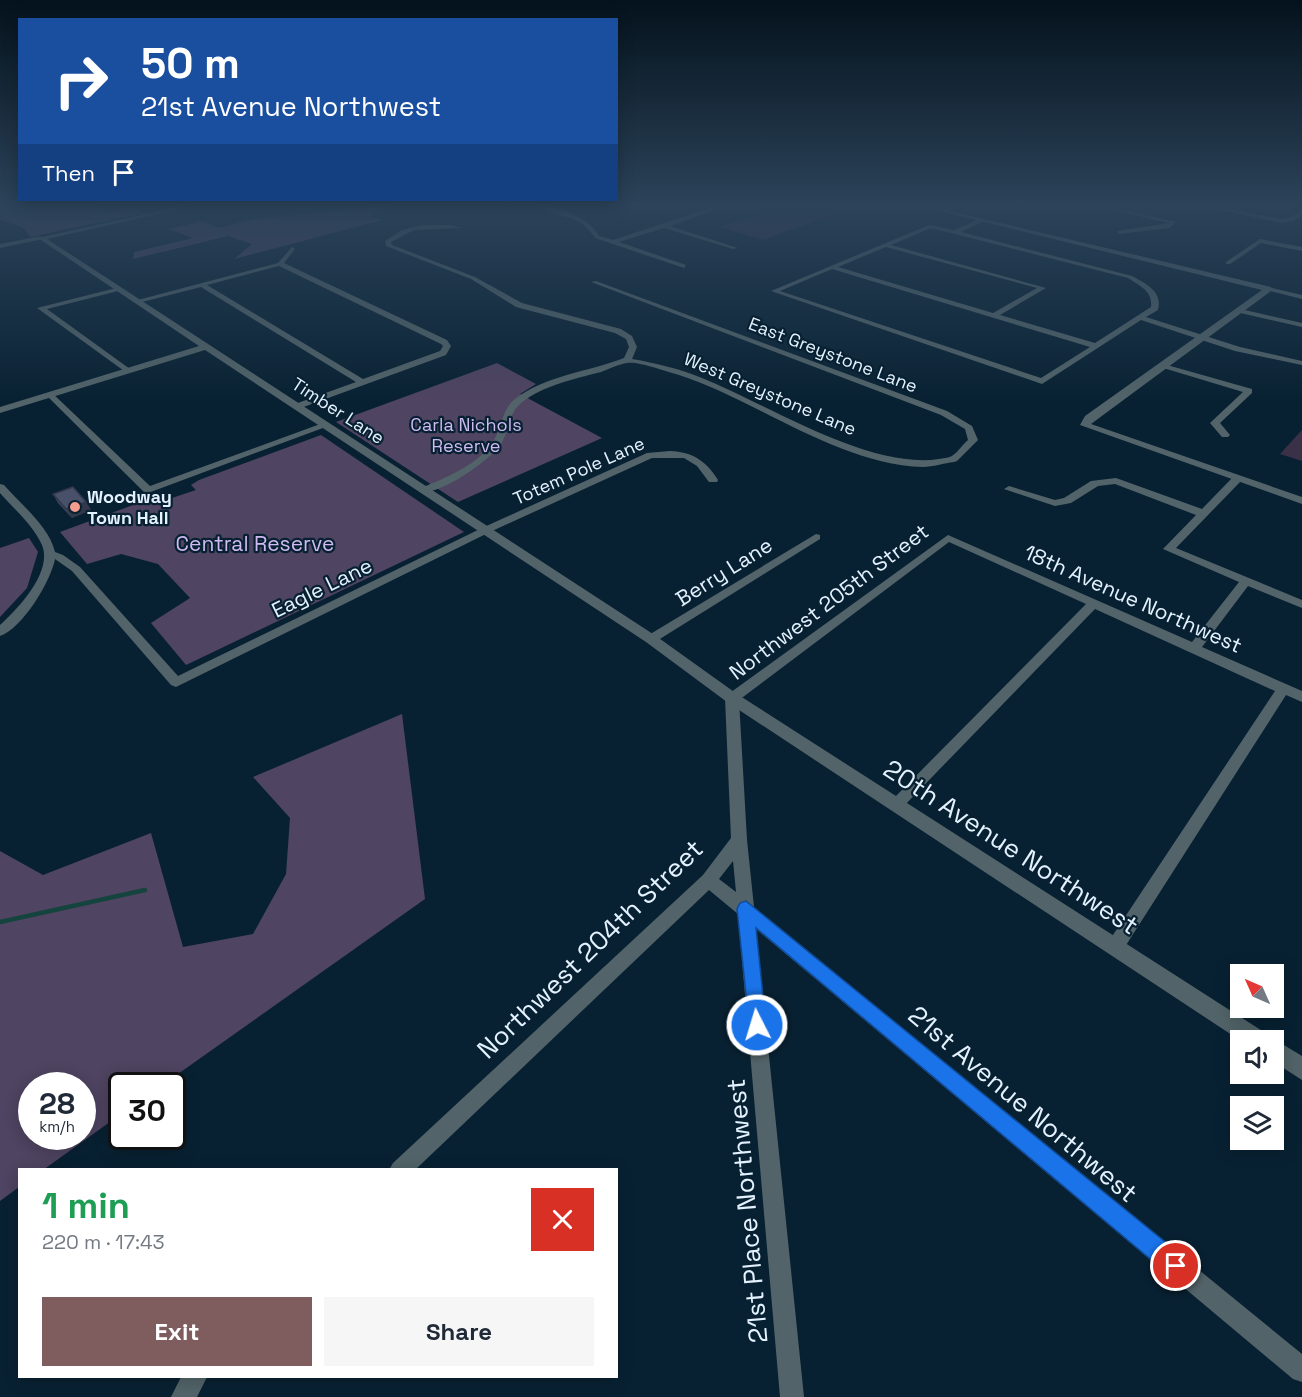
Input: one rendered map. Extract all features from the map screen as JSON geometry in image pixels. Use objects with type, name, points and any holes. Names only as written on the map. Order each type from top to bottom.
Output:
[{"type":"street","name":"Timber Lane","points":[[94,272],[651,639],[732,698]]},
{"type":"street","points":[[138,301],[248,272]]},
{"type":"street","points":[[298,272],[351,296],[447,346],[443,353],[298,406]]},
{"type":"street","points":[[425,490],[480,462],[497,442],[514,404],[533,390],[558,380],[603,370],[627,360],[633,347],[629,338],[618,331],[519,305],[473,278],[458,272]]},
{"type":"street","points":[[819,272],[774,291],[1042,381],[1155,308],[1156,299],[1152,291],[1130,277],[1111,272]]},
{"type":"street","points":[[850,272],[1096,346]]},
{"type":"street","points":[[985,272],[1043,288],[994,315]]},
{"type":"street","points":[[1198,272],[1302,297]]},
{"type":"street","name":"East Greystone Lane","points":[[594,282],[944,412],[969,428],[973,440],[968,450]]},
{"type":"street","points":[[201,284],[363,382]]},
{"type":"street","points":[[120,289],[40,308],[127,371]]},
{"type":"street","points":[[1268,289],[1089,418],[1085,425],[1302,501]]},
{"type":"street","points":[[1239,310],[1302,325]]},
{"type":"street","points":[[1139,317],[1259,354],[1302,363]]},
{"type":"street","points":[[0,410],[207,346]]},
{"type":"street","name":"West Greystone Lane","points":[[627,360],[701,380],[798,428],[891,461],[930,463],[952,460],[968,450]]},
{"type":"street","points":[[1163,364],[1249,391],[1215,423],[1225,435]]},
{"type":"street","points":[[51,394],[148,490],[326,425]]},
{"type":"street","name":"Totem Pole Lane","points":[[486,530],[650,455],[678,452],[704,464],[713,480]]},
{"type":"street","points":[[1237,478],[1169,549],[1302,604]]},
{"type":"street","points":[[1009,489],[1055,503],[1067,501],[1095,483],[1116,481],[1204,514]]},
{"type":"street","points":[[0,487],[42,536],[49,554],[39,588],[21,612],[0,632]]},
{"type":"street","points":[[0,507],[12,502]]},
{"type":"street","name":"Eagle Lane","points":[[49,554],[76,569],[177,682],[486,530]]},
{"type":"street","name":"Berry Lane","points":[[651,639],[816,537]]},
{"type":"street","name":"18th Avenue Northwest","points":[[948,538],[1302,697]]},
{"type":"street","name":"Northwest 205th Street","points":[[732,698],[948,538]]},
{"type":"street","points":[[1194,648],[1246,581]]},
{"type":"street","points":[[897,804],[1094,603]]},
{"type":"street","points":[[1115,947],[1284,688]]},
{"type":"street","points":[[732,698],[739,840]]},
{"type":"street","name":"20th Avenue Northwest","points":[[732,698],[1243,1030]]},
{"type":"street","name":"Northwest 204th Street","points":[[402,1168],[709,880],[739,840]]},
{"type":"street","name":"21st Place Northwest","points":[[739,840],[792,1397]]},
{"type":"street","name":"21st Avenue Northwest","points":[[709,880],[1302,1370]]},
{"type":"street","points":[[1284,1057],[1302,1069]]},
{"type":"street","points":[[183,1397],[194,1378]]},
{"type":"shaded area","points":[[1302,430],[1302,461],[1280,454]]},
{"type":"green space","name":"Carla Nichols Reserve","points":[[497,363],[536,384],[520,394],[602,438],[458,502],[336,422]]},
{"type":"green space","name":"Central Reserve","points":[[321,435],[464,532],[186,665],[151,623],[190,598],[158,564],[121,554],[87,564],[60,532],[152,498],[157,503],[196,490],[191,485],[199,480]]},
{"type":"green space","points":[[29,538],[38,552],[27,588],[0,617],[0,548]]},
{"type":"green space","points":[[402,714],[425,899],[181,1072],[108,1072],[108,1123],[96,1132],[96,1072],[18,1072],[18,1150],[71,1150],[46,1168],[18,1168],[18,1188],[0,1201],[0,851],[43,875],[151,833],[183,947],[253,934],[286,874],[290,818],[253,777]]},
{"type":"building","points":[[73,487],[86,502],[66,509],[53,494]]},
{"type":"waterway","points":[[0,922],[145,890]]},
{"type":"place","name":"Woodway Town Hall","points":[[75,507]]},
{"type":"route","points":[[757,1025],[746,909],[1176,1266]]}]
